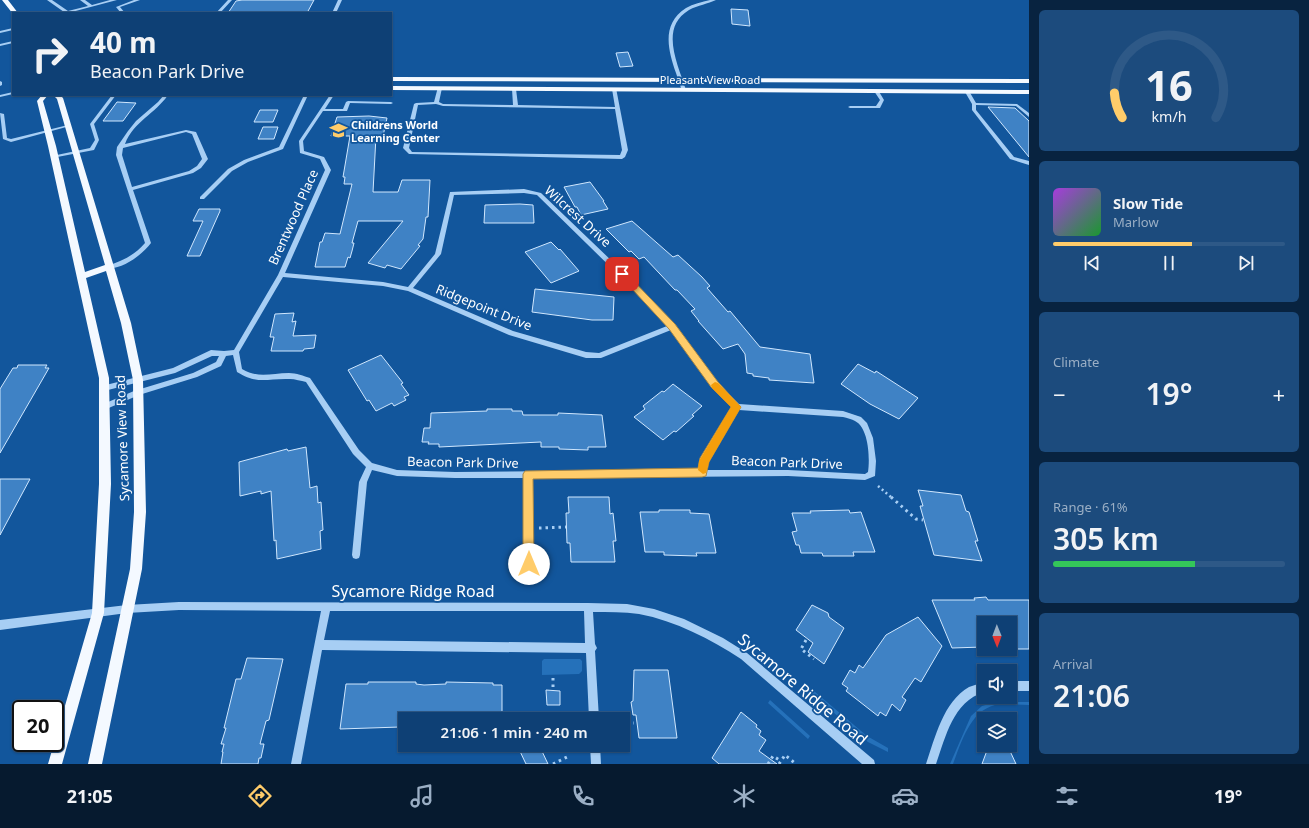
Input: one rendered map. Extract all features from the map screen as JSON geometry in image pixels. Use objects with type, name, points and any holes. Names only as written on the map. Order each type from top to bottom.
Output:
[{"type":"main road","points":[[5,0],[14,12]]},
{"type":"main road","name":"Pleasant View Road","points":[[392,79],[1029,81]]},
{"type":"main road","points":[[514,89],[515,79]]},
{"type":"main road","name":"Pleasant View Road","points":[[392,88],[1029,92]]},
{"type":"main road","name":"Sycamore View Road","points":[[44,96],[40,101],[104,378],[105,484],[98,613],[55,764]]},
{"type":"main road","name":"Sycamore View Road","points":[[57,96],[60,98],[126,323],[138,380],[140,512],[136,569],[95,764]]},
{"type":"main road","points":[[80,277],[109,267]]},
{"type":"street","points":[[49,0],[65,12],[108,3],[115,0]]},
{"type":"street","points":[[82,0],[91,6]]},
{"type":"street","points":[[118,7],[138,0]]},
{"type":"street","points":[[219,12],[230,0]]},
{"type":"street","points":[[334,12],[340,0]]},
{"type":"street","points":[[684,90],[670,45],[673,22],[686,10],[714,0]]},
{"type":"street","points":[[108,3],[118,7],[121,12]]},
{"type":"street","points":[[0,32],[12,29]]},
{"type":"street","points":[[0,45],[12,42]]},
{"type":"street","points":[[436,103],[440,88]]},
{"type":"street","points":[[514,89],[516,106]]},
{"type":"street","points":[[614,89],[625,150],[622,157],[411,152],[406,148],[416,104],[436,103],[442,105],[617,108]]},
{"type":"street","points":[[850,107],[878,107],[882,100],[876,91]]},
{"type":"street","points":[[0,96],[12,92]]},
{"type":"street","points":[[967,92],[974,104],[974,110],[1012,158],[1029,163]]},
{"type":"street","points":[[54,157],[92,149],[97,140],[92,124],[113,96]]},
{"type":"street","points":[[109,267],[128,262],[140,254],[148,244],[119,155],[120,147],[133,128],[162,101],[165,96]]},
{"type":"street","points":[[202,198],[230,170],[246,161],[281,148],[306,96]]},
{"type":"street","name":"Brentwood Place","points":[[236,352],[281,275],[328,170],[322,158],[302,152],[301,141],[331,96]]},
{"type":"street","points":[[322,110],[345,110],[348,102],[391,103]]},
{"type":"street","points":[[974,104],[1017,106],[1029,116]]},
{"type":"street","points":[[0,114],[2,114],[5,139],[11,141],[68,126]]},
{"type":"street","points":[[120,147],[186,131],[194,132],[204,159],[199,167],[191,172],[130,189]]},
{"type":"street","name":"Wilcrest Drive","points":[[410,289],[438,254],[452,193],[524,191],[539,194],[624,276],[672,327],[715,385],[737,407]]},
{"type":"street","name":"Ridgepoint Drive","points":[[281,275],[383,284],[410,289],[511,333],[586,355],[599,356],[672,327]]},
{"type":"street","points":[[104,388],[175,370],[211,353],[224,354],[236,352],[239,370],[248,376],[260,379],[289,376],[308,380],[356,452],[370,466],[363,482],[356,555]]},
{"type":"street","points":[[104,407],[137,393],[195,375],[219,364],[224,354]]},
{"type":"street","points":[[702,473],[704,461],[737,407]]},
{"type":"street","name":"Beacon Park Drive","points":[[370,466],[397,473],[788,473],[865,477],[872,474],[873,467],[867,430],[860,419],[843,414],[737,407]]},
{"type":"street","points":[[528,474],[529,564]]},
{"type":"street","name":"Sycamore Ridge Road","points":[[0,625],[127,609],[179,606],[588,607],[646,612],[660,615],[718,639],[744,656],[870,764]]},
{"type":"street","points":[[296,764],[326,606]]},
{"type":"street","points":[[588,607],[592,648],[594,712]]},
{"type":"street","points":[[319,645],[592,648]]},
{"type":"street","points":[[1017,686],[1029,686]]},
{"type":"street","points":[[931,764],[949,718],[956,705],[972,691],[977,689]]},
{"type":"street","points":[[596,752],[596,764]]},
{"type":"path","points":[[878,486],[916,519],[923,520]]},
{"type":"path","points":[[539,528],[566,527]]},
{"type":"path","points":[[806,640],[801,649],[814,659]]},
{"type":"path","points":[[553,678],[553,689]]},
{"type":"path","points":[[768,764],[773,756],[780,763],[785,755],[796,764]]},
{"type":"path","points":[[553,764],[567,757]]},
{"type":"shaded area","points":[[544,659],[580,659],[582,661],[582,671],[579,674],[542,675],[542,661]]},
{"type":"shaded area","points":[[808,686],[867,736],[888,748],[888,752],[868,742],[806,689]]},
{"type":"shaded area","points":[[770,700],[810,736],[808,739],[768,703]]},
{"type":"shaded area","points":[[1029,702],[1029,705],[1007,704]]},
{"type":"shaded area","points":[[989,704],[1007,704],[995,705],[986,708],[981,712],[977,712],[977,716],[963,738],[953,764],[950,764],[971,716],[982,706]]},
{"type":"building","points":[[314,0],[308,12],[229,12],[236,1]]},
{"type":"building","points":[[731,9],[748,10],[750,26],[732,24]]},
{"type":"building","points":[[628,52],[633,66],[620,67],[616,53]]},
{"type":"building","points":[[117,102],[136,103],[123,121],[103,121]]},
{"type":"building","points":[[988,107],[1015,108],[1029,121],[1029,157]]},
{"type":"building","points":[[260,110],[278,110],[273,122],[254,122]]},
{"type":"building","points":[[369,116],[387,118],[383,136],[376,136],[373,192],[398,192],[402,180],[430,180],[428,217],[426,217],[423,239],[418,245],[420,246],[401,269],[387,265],[385,268],[368,263],[403,221],[358,221],[352,243],[354,243],[352,251],[350,258],[348,257],[345,267],[315,267],[320,242],[322,242],[325,233],[340,234],[352,184],[344,184],[345,177],[343,177],[350,136],[331,136],[337,117]]},
{"type":"building","points":[[263,127],[278,127],[274,139],[258,139]]},
{"type":"building","points":[[590,182],[608,209],[581,215],[564,187]]},
{"type":"building","points":[[485,205],[533,205],[534,223],[484,223]]},
{"type":"building","points":[[199,209],[220,209],[220,211],[200,256],[187,256],[203,221],[193,221]]},
{"type":"building","points":[[632,221],[673,257],[678,255],[702,277],[710,286],[707,288],[728,312],[730,311],[760,347],[810,354],[814,383],[769,380],[769,378],[753,376],[753,374],[747,373],[745,354],[738,344],[723,349],[691,311],[695,309],[677,290],[675,290],[644,257],[639,259],[631,251],[629,252],[606,229]]},
{"type":"building","points":[[551,242],[559,250],[560,249],[579,271],[551,283],[525,252]]},
{"type":"building","points":[[535,289],[614,297],[613,320],[592,320],[532,312]]},
{"type":"building","points":[[294,313],[292,322],[296,321],[293,336],[316,335],[314,348],[304,349],[303,351],[271,351],[274,337],[270,337],[275,314]]},
{"type":"building","points":[[381,355],[403,383],[401,384],[409,395],[404,397],[406,400],[394,406],[392,403],[376,411],[369,400],[367,401],[348,370]]},
{"type":"building","points":[[858,364],[875,373],[876,371],[918,398],[899,419],[870,404],[841,384]]},
{"type":"building","points":[[18,365],[47,365],[45,368],[49,368],[0,453],[0,389],[13,368],[17,368]]},
{"type":"building","points":[[673,384],[702,406],[692,415],[694,416],[676,432],[674,431],[663,440],[634,417],[645,409],[643,406]]},
{"type":"building","points":[[487,409],[512,409],[512,411],[522,411],[523,415],[558,415],[558,413],[602,415],[606,447],[588,447],[588,450],[559,449],[559,447],[541,447],[541,442],[439,447],[439,444],[428,444],[429,442],[422,442],[424,428],[430,428],[431,413],[487,411]]},
{"type":"building","points":[[306,447],[310,488],[317,486],[318,503],[321,502],[323,530],[320,531],[321,549],[277,559],[276,540],[274,541],[271,491],[261,494],[261,491],[240,496],[239,462],[287,449],[288,451]]},
{"type":"building","points":[[0,479],[30,479],[0,535]]},
{"type":"building","points":[[918,490],[961,495],[966,511],[969,512],[978,541],[975,541],[982,561],[934,555],[920,506],[923,506]]},
{"type":"building","points":[[568,497],[609,497],[610,514],[613,513],[616,541],[613,541],[615,562],[571,562],[570,543],[567,543],[566,513],[569,513]]},
{"type":"building","points":[[659,510],[690,510],[690,513],[709,514],[716,553],[696,553],[697,556],[664,555],[664,552],[645,552],[640,512],[659,512]]},
{"type":"building","points":[[849,510],[850,513],[861,512],[875,552],[853,552],[854,556],[823,556],[822,553],[801,553],[799,545],[796,545],[792,532],[797,531],[792,513]]},
{"type":"building","points":[[986,597],[988,600],[1029,600],[1029,649],[1017,649],[1017,616],[977,616],[977,647],[952,648],[932,600],[975,600],[974,598]]},
{"type":"building","points":[[812,605],[828,613],[829,617],[844,628],[824,664],[808,652],[813,643],[796,630]]},
{"type":"building","points":[[918,617],[942,646],[921,682],[915,678],[902,697],[906,700],[900,711],[892,704],[886,716],[880,712],[878,716],[846,691],[848,688],[842,684],[850,670],[855,673],[859,665],[863,668],[886,635]]},
{"type":"building","points":[[247,658],[283,659],[269,720],[266,721],[260,744],[264,744],[261,758],[259,758],[258,764],[221,764],[224,744],[221,744],[226,728],[224,728],[236,679],[241,679]]},
{"type":"building","points":[[634,670],[668,670],[677,738],[639,738],[636,715],[633,715],[631,702],[633,701]]},
{"type":"building","points":[[368,682],[416,682],[416,684],[424,685],[446,684],[446,682],[493,683],[493,685],[502,685],[502,712],[398,712],[398,727],[340,729],[346,684],[368,684]]},
{"type":"building","points":[[546,690],[560,691],[560,705],[547,705]]},
{"type":"building","points":[[741,712],[757,725],[756,727],[761,731],[759,735],[766,740],[759,751],[777,764],[719,764],[712,758]]},
{"type":"building","points":[[520,752],[542,752],[548,764],[526,764]]},
{"type":"building","points":[[986,752],[1010,752],[1016,764],[982,764]]},
{"type":"slow traffic","points":[[703,470],[704,461],[737,407],[715,385]]},
{"type":"place","name":"Childrens World Learning Center","points":[[338,131]]},
{"type":"route","points":[[529,564],[528,474],[702,473],[704,461],[737,407],[715,385],[672,327],[622,274]]}]
